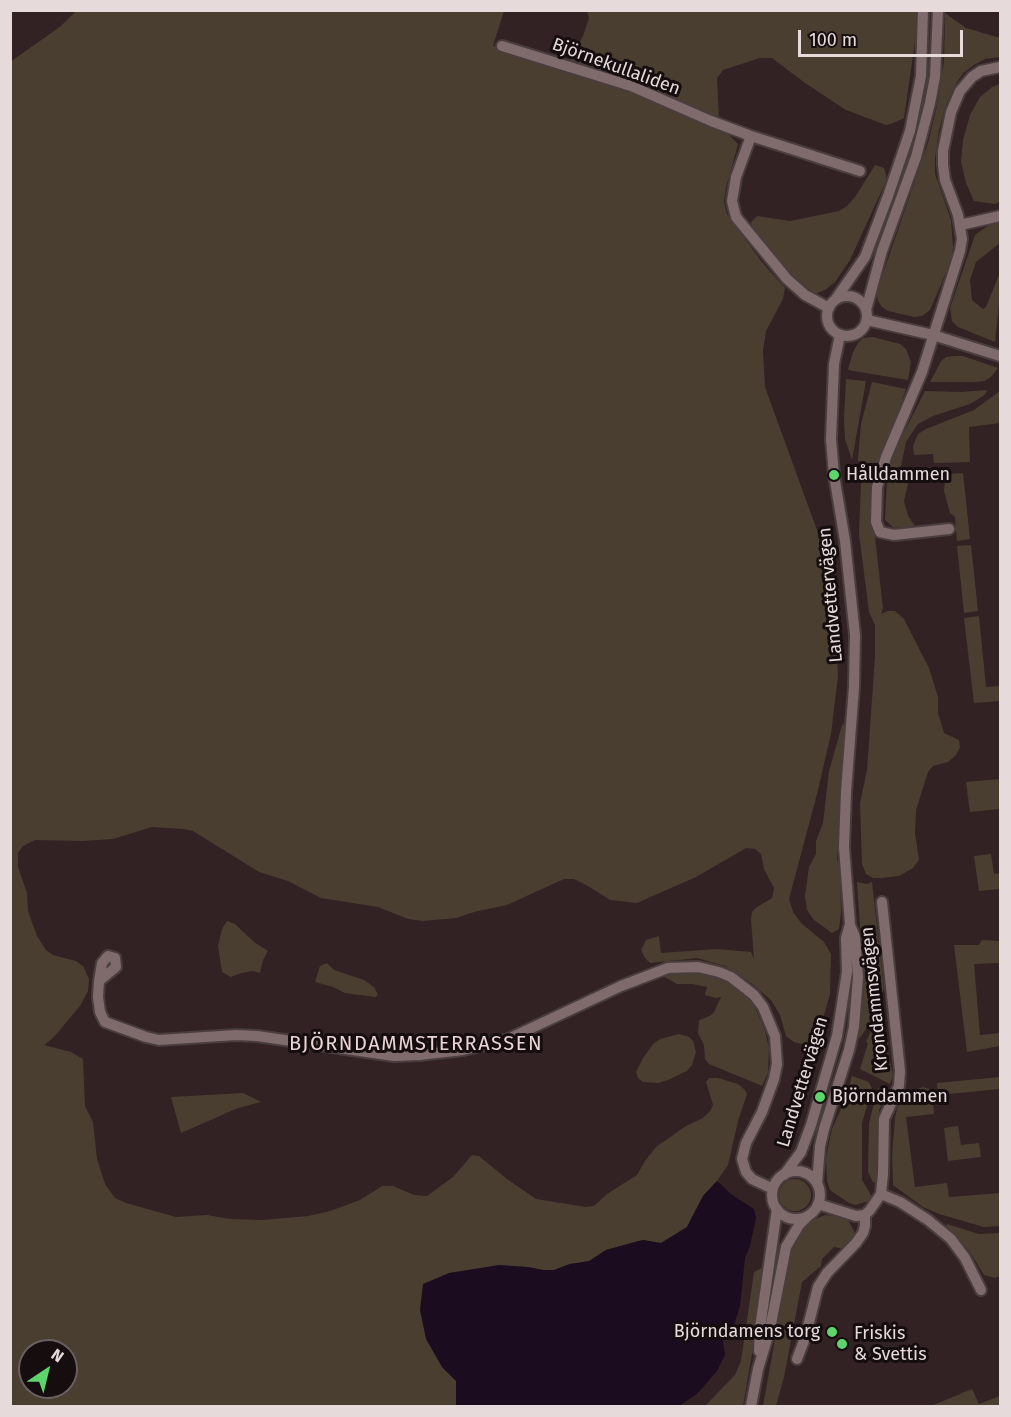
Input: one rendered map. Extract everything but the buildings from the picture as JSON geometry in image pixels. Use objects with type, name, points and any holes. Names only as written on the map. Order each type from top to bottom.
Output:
[{"type":"street","points":[[923,10],[921,76],[910,131],[865,257],[832,304],[829,324],[840,335],[857,334],[862,329],[879,260],[916,157],[935,77],[938,10]]},
{"type":"street","name":"Björnekullaliden","points":[[502,46],[631,86],[711,121],[860,171]]},
{"type":"street","points":[[949,529],[894,535],[880,532],[876,522],[875,508],[880,475],[919,380],[960,251],[960,225],[945,180],[943,165],[943,151],[951,112],[960,91],[972,77],[981,71],[1000,67]]},
{"type":"street","points":[[752,136],[736,177],[732,201],[736,217],[787,279],[805,295],[832,304]]},
{"type":"street","points":[[960,225],[1000,216]]},
{"type":"street","points":[[832,304],[844,296],[854,298],[860,301],[866,315]]},
{"type":"street","points":[[866,315],[1000,356]]},
{"type":"street","name":"Landvettervägen","points":[[817,1184],[820,1146],[854,1027],[858,977],[855,937],[850,924],[844,847],[855,635],[831,439],[834,364],[840,335]]},
{"type":"street","name":"Krondammsvägen","points":[[881,1194],[884,1119],[899,1086],[900,1071],[882,902]]},
{"type":"street","name":"Landvettervägen","points":[[784,1175],[796,1161],[808,1136],[837,1036],[845,992],[846,938],[850,924]]},
{"type":"street","points":[[99,981],[100,1012],[105,1022],[159,1041],[236,1035],[257,1036],[394,1056],[464,1050],[506,1040],[621,986],[669,969],[698,967],[719,972],[731,977],[754,995],[763,1007],[775,1036],[777,1064],[774,1079],[762,1112],[746,1143],[742,1159],[746,1172],[752,1179],[773,1189]]},
{"type":"street","points":[[751,1407],[758,1369],[770,1329],[786,1247],[792,1235],[808,1216],[818,1204],[820,1194],[817,1184],[802,1172],[784,1175],[773,1189],[773,1201],[777,1209],[784,1216],[791,1218],[798,1219],[808,1216]]},
{"type":"street","points":[[818,1204],[856,1216],[865,1215],[881,1194],[907,1207],[951,1239],[965,1258],[981,1290]]},
{"type":"street","points":[[758,1369],[760,1328],[777,1209]]},
{"type":"street","points":[[797,1359],[805,1338],[818,1287],[827,1273],[856,1244],[863,1233],[865,1215]]},
{"type":"shaded area","points":[[76,11],[504,11],[493,46],[562,69],[572,57],[583,36],[589,18],[587,11],[916,11],[917,28],[904,118],[891,124],[886,125],[846,110],[772,58],[760,58],[723,70],[717,78],[719,120],[738,144],[726,188],[724,202],[727,214],[761,261],[785,288],[783,299],[766,331],[763,351],[765,387],[822,544],[835,614],[838,676],[831,734],[789,899],[793,912],[801,923],[824,942],[831,954],[830,994],[818,1036],[813,1043],[805,1045],[794,1042],[786,1036],[780,1015],[771,1000],[725,966],[697,958],[650,963],[641,950],[646,940],[659,936],[661,953],[717,949],[751,952],[754,959],[752,912],[772,898],[774,888],[764,869],[761,854],[755,849],[746,848],[696,877],[637,903],[610,900],[574,879],[564,879],[507,905],[456,918],[423,921],[408,919],[378,907],[321,898],[288,881],[259,872],[193,831],[183,829],[152,827],[113,839],[35,840],[23,846],[18,853],[18,867],[27,893],[28,911],[37,936],[46,950],[53,955],[76,961],[83,966],[89,979],[88,991],[80,1006],[53,1038],[44,1045],[71,1052],[83,1059],[85,1106],[93,1122],[97,1159],[105,1184],[115,1198],[126,1203],[176,1217],[207,1215],[230,1219],[263,1220],[308,1216],[360,1200],[382,1186],[393,1186],[414,1195],[427,1196],[453,1177],[472,1155],[479,1156],[536,1199],[586,1207],[594,1206],[607,1194],[637,1175],[656,1147],[686,1126],[703,1118],[710,1111],[713,1105],[706,1082],[709,1078],[718,1078],[738,1084],[744,1089],[747,1094],[728,1165],[703,1196],[687,1227],[675,1235],[661,1243],[643,1240],[606,1250],[589,1262],[570,1264],[554,1270],[528,1267],[449,1273],[442,1367],[457,1381],[456,1406],[11,1406],[10,62],[61,26]]},
{"type":"shaded area","points":[[945,13],[966,28],[1000,38],[1000,57],[985,59],[963,73],[946,105],[939,130],[935,174],[951,220],[953,248],[951,261],[930,310],[922,316],[914,317],[888,311],[882,307],[877,295],[928,143],[937,106],[944,62]]},
{"type":"shaded area","points":[[1000,84],[1000,202],[995,204],[974,201],[966,183],[961,162],[963,140],[970,115],[980,97],[992,87]]},
{"type":"shaded area","points":[[875,165],[884,168],[887,179],[850,260],[835,282],[815,294],[784,268],[759,238],[751,222],[757,216],[790,221],[839,211],[855,197]]},
{"type":"shaded area","points":[[1000,222],[1000,243],[976,262],[970,280],[972,300],[983,309],[986,307],[1000,272],[995,342],[958,327],[952,321],[950,308],[975,235],[989,225]]},
{"type":"shaded area","points":[[873,337],[900,344],[906,349],[911,362],[908,380],[848,370],[858,343],[863,338]]},
{"type":"shaded area","points":[[963,356],[998,368],[985,381],[930,382],[941,361],[946,357]]},
{"type":"shaded area","points":[[846,379],[866,381],[852,460],[845,439]]},
{"type":"shaded area","points":[[872,382],[906,389],[880,464],[871,466],[858,461],[858,458],[861,424]]},
{"type":"shaded area","points":[[986,390],[983,396],[970,404],[933,416],[918,424],[906,442],[901,466],[892,469],[890,465],[896,448],[925,391]]},
{"type":"shaded area","points":[[1000,391],[1000,423],[969,427],[970,462],[934,463],[933,454],[914,455],[913,446],[918,434],[974,410]]},
{"type":"shaded area","points":[[858,468],[877,475],[873,519],[883,608],[881,614],[895,611],[904,619],[929,668],[938,697],[938,713],[944,733],[959,740],[960,747],[956,755],[948,762],[933,766],[928,772],[916,810],[915,833],[919,860],[913,868],[899,876],[881,878],[873,878],[866,874],[862,864],[860,803],[867,770],[875,625],[869,612],[859,534],[861,484]]},
{"type":"shaded area","points":[[963,473],[970,539],[957,541],[955,517],[950,513],[944,491],[945,479],[949,474]]},
{"type":"shaded area","points":[[910,475],[904,501],[908,516],[915,526],[894,528],[885,520],[887,481],[892,477]]},
{"type":"shaded area","points":[[971,545],[978,611],[964,613],[957,546]]},
{"type":"shaded area","points":[[979,616],[986,687],[1000,686],[1000,701],[974,703],[964,618]]},
{"type":"shaded area","points":[[843,722],[845,731],[837,859],[840,866],[841,913],[839,929],[832,933],[814,920],[807,910],[805,896],[809,867],[816,854],[816,841],[823,823],[829,771]]},
{"type":"shaded area","points":[[1000,779],[1000,809],[970,812],[966,782]]},
{"type":"shaded area","points":[[991,854],[994,874],[1000,873],[1000,889],[979,891],[974,856]]},
{"type":"shaded area","points":[[857,882],[867,884],[872,882],[884,989],[875,1006],[871,1022],[859,1039],[864,987]]},
{"type":"shaded area","points":[[227,921],[235,924],[254,942],[268,951],[260,973],[253,971],[231,977],[222,972],[218,946],[222,929]]},
{"type":"shaded area","points":[[982,940],[999,941],[1000,963],[974,964],[980,1035],[1000,1033],[1000,1046],[967,1052],[954,945],[979,945]]},
{"type":"shaded area","points":[[327,963],[334,970],[364,980],[374,987],[378,995],[375,997],[345,993],[315,982],[320,966]]},
{"type":"shaded area","points":[[695,970],[727,979],[749,997],[764,1027],[769,1048],[768,1073],[762,1086],[709,1064],[705,1059],[704,1045],[698,1033],[699,1020],[714,1012],[721,997],[705,995],[707,987],[677,984],[661,975],[669,972]]},
{"type":"shaded area","points":[[882,1007],[881,1025],[876,1028],[877,1045],[889,1042],[887,1047],[893,1075],[890,1084],[860,1069],[868,1043],[866,1042]]},
{"type":"shaded area","points":[[679,1034],[693,1041],[696,1052],[692,1065],[687,1071],[658,1083],[643,1082],[638,1078],[636,1072],[653,1044],[660,1039]]},
{"type":"shaded area","points":[[852,1076],[869,1082],[872,1089],[862,1123],[862,1180],[871,1195],[869,1201],[855,1205],[830,1190],[827,1181],[826,1158],[832,1129],[845,1100]]},
{"type":"shaded area","points":[[1000,1077],[1000,1089],[938,1095],[937,1083]]},
{"type":"shaded area","points":[[923,1087],[932,1093],[934,1114],[906,1117],[915,1187],[947,1183],[949,1197],[1000,1193],[1000,1226],[984,1227],[939,1214],[923,1207],[893,1185],[892,1156],[898,1106],[909,1093]]},
{"type":"shaded area","points":[[878,1088],[887,1093],[879,1110],[876,1184],[868,1172],[869,1123]]},
{"type":"shaded area","points":[[243,1093],[261,1102],[238,1108],[181,1133],[171,1097]]},
{"type":"shaded area","points":[[958,1126],[961,1145],[979,1143],[981,1157],[948,1161],[944,1128]]},
{"type":"shaded area","points":[[795,1179],[806,1184],[811,1195],[806,1206],[795,1211],[784,1206],[779,1195],[784,1184]]},
{"type":"shaded area","points":[[717,1181],[731,1194],[754,1209],[756,1218],[745,1258],[740,1306],[733,1328],[723,1341],[725,1355],[717,1371],[698,1393],[679,1406],[456,1406],[456,1381],[442,1367],[426,1339],[420,1310],[423,1284],[449,1273],[499,1265],[554,1270],[570,1264],[589,1261],[606,1250],[635,1242],[643,1240],[661,1243],[687,1227],[703,1196]]},
{"type":"shaded area","points":[[825,1215],[843,1217],[848,1220],[854,1236],[845,1249],[834,1247],[822,1259],[821,1266],[802,1282],[784,1377],[776,1406],[763,1406],[792,1245],[810,1221]]},
{"type":"shaded area","points":[[947,1224],[979,1234],[1000,1233],[1000,1276],[995,1278],[984,1275],[970,1252],[946,1226]]},
{"type":"shaded area","points":[[767,1267],[743,1406],[705,1406],[735,1375],[741,1361],[754,1272]]},
{"type":"shaded area","points":[[972,1389],[979,1404],[1000,1396],[1000,1406],[931,1406]]},
{"type":"place","name":"Hålldammen","points":[[834,475]]},
{"type":"place","name":"Björndammen","points":[[820,1097]]},
{"type":"place","name":"Björndamens torg","points":[[832,1332]]},
{"type":"place","name":"Friskis & Svettis","points":[[842,1344]]},
{"type":"district","name":"BJÖRNDAMMSTERRASSEN","points":[[416,1044]]}]
